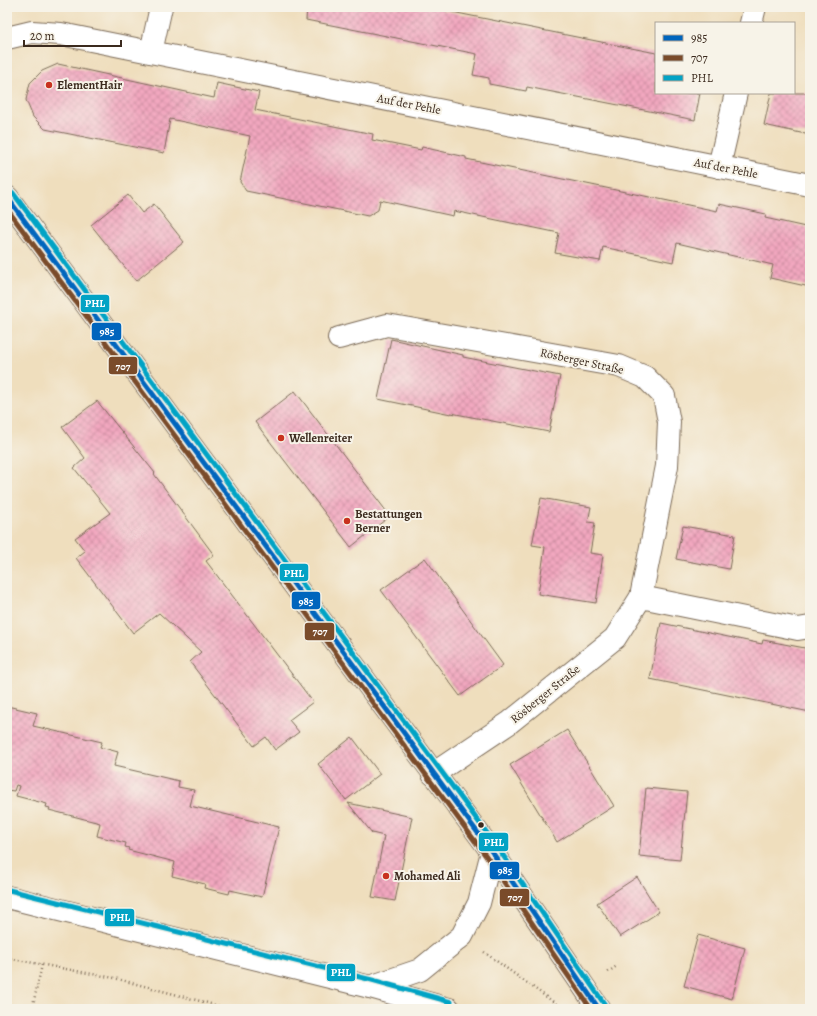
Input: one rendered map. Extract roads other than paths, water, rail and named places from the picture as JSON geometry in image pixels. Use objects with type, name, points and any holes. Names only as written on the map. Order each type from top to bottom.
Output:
[{"type":"street","points":[[151,52],[161,7]]},
{"type":"street","points":[[751,22],[755,7]]},
{"type":"street","name":"Auf der Pehle","points":[[7,38],[32,32],[61,34],[810,185]]},
{"type":"street","points":[[719,167],[736,94]]},
{"type":"street","points":[[7,197],[492,852],[599,1009]]},
{"type":"street","name":"Rösberger Straße","points":[[339,338],[387,325],[619,366],[645,377],[664,396],[669,422],[667,466],[641,597],[615,638],[510,723],[433,774]]},
{"type":"street","points":[[641,597],[798,629],[810,628]]},
{"type":"street","points":[[370,987],[420,970],[462,936],[479,903],[492,852]]},
{"type":"street","points":[[7,897],[370,987],[449,1009]]},
{"type":"place","name":"ElementHair","points":[[49,85]]},
{"type":"place","name":"Wellenreiter","points":[[281,438]]},
{"type":"place","name":"Bestattungen Berner","points":[[347,521]]},
{"type":"place","name":"Mohamed Ali","points":[[386,876]]}]
